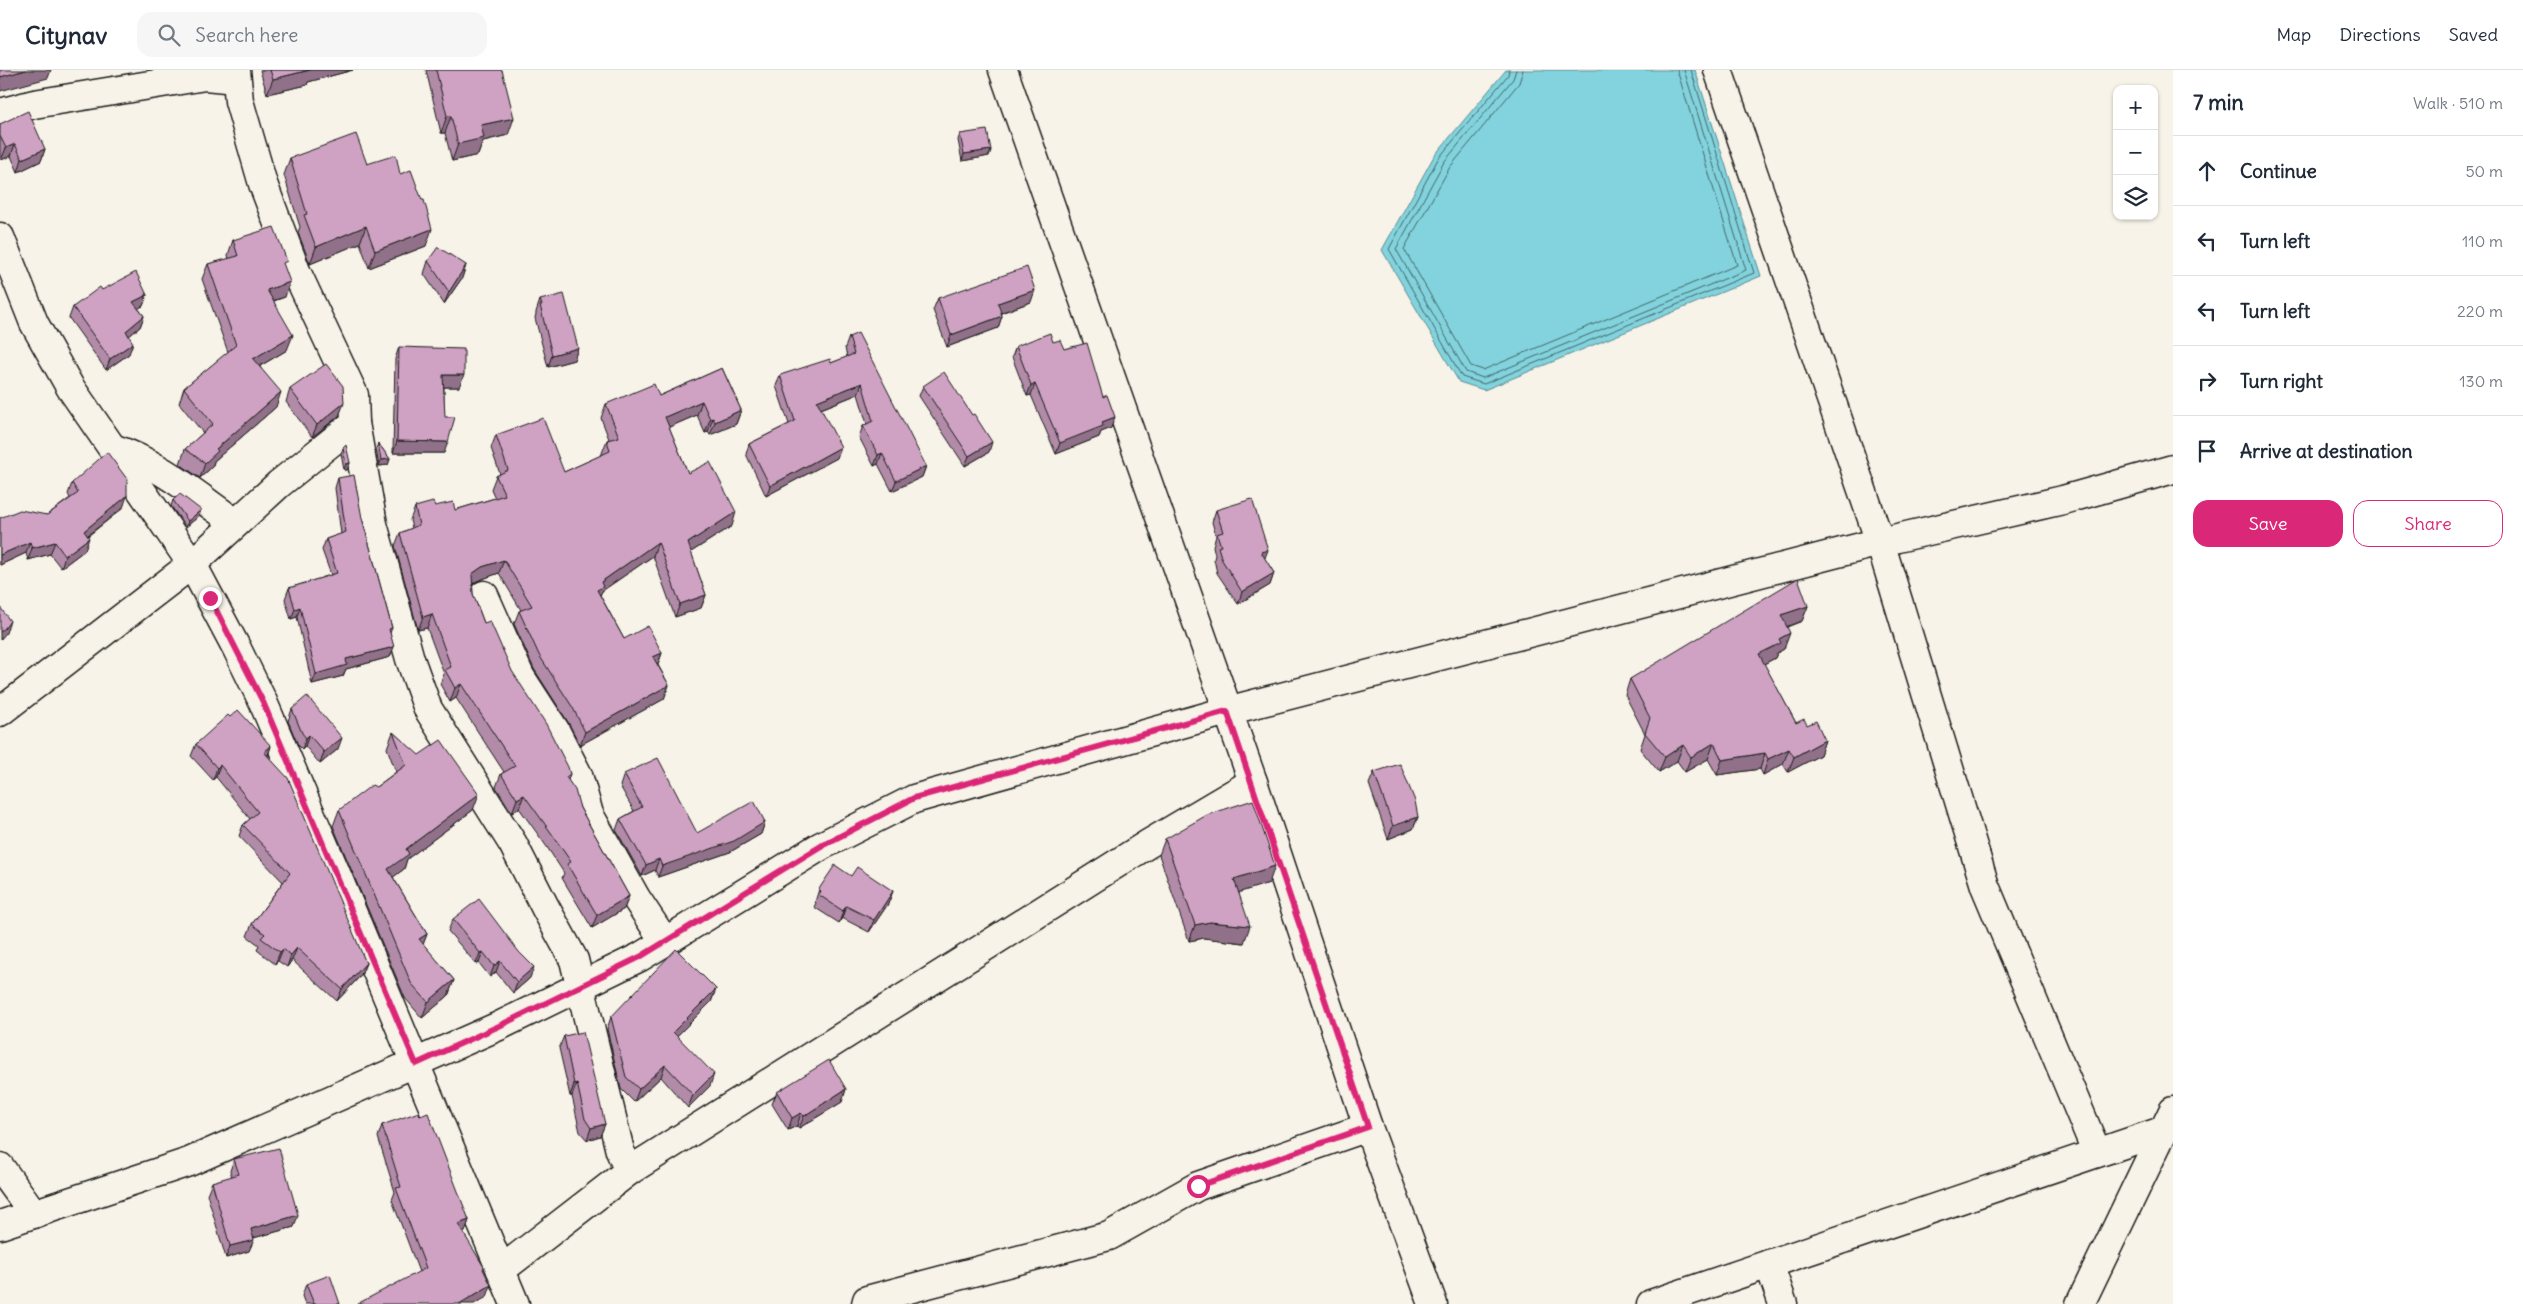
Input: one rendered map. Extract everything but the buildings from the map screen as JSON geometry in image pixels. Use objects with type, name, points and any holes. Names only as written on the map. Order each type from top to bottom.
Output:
[{"type":"street","points":[[1003,70],[1253,782],[1368,1127],[1433,1304]]},
{"type":"street","points":[[1718,70],[1880,542],[1985,886],[2097,1153]]},
{"type":"street","points":[[0,113],[34,104],[196,77],[236,75],[239,101],[263,184],[296,271],[354,395],[355,423],[373,524],[410,659],[428,709],[513,844],[544,907],[574,960],[620,1150],[629,1171]]},
{"type":"street","points":[[0,237],[34,323],[70,387],[192,564],[263,702],[515,1304]]},
{"type":"street","points":[[0,712],[192,564],[315,453],[355,423]]},
{"type":"street","points":[[115,450],[133,455],[154,467],[236,523]]},
{"type":"street","points":[[0,1225],[189,1162],[416,1064],[581,986],[665,942],[821,846],[914,798],[1227,711],[1880,542],[2063,500],[2173,469]]},
{"type":"street","points":[[484,595],[520,676],[556,730],[578,774],[589,814],[636,898],[665,942]]},
{"type":"street","points":[[501,1270],[629,1171],[1148,844],[1253,782]]},
{"type":"street","points":[[1651,1304],[2097,1153],[2169,1120]]},
{"type":"street","points":[[2080,1304],[2169,1120]]},
{"type":"street","points":[[866,1304],[867,1300],[1109,1236],[1198,1186],[1368,1127]]},
{"type":"street","points":[[0,1167],[34,1214]]},
{"type":"street","points":[[1769,1264],[1783,1304]]},
{"type":"water","points":[[1506,70],[1695,70],[1761,276],[1484,390],[1459,382],[1382,250],[1434,156]]},
{"type":"route","points":[[210,598],[263,702],[416,1064],[640,957],[821,846],[914,798],[1227,711],[1253,782],[1368,1127],[1198,1186]]}]
